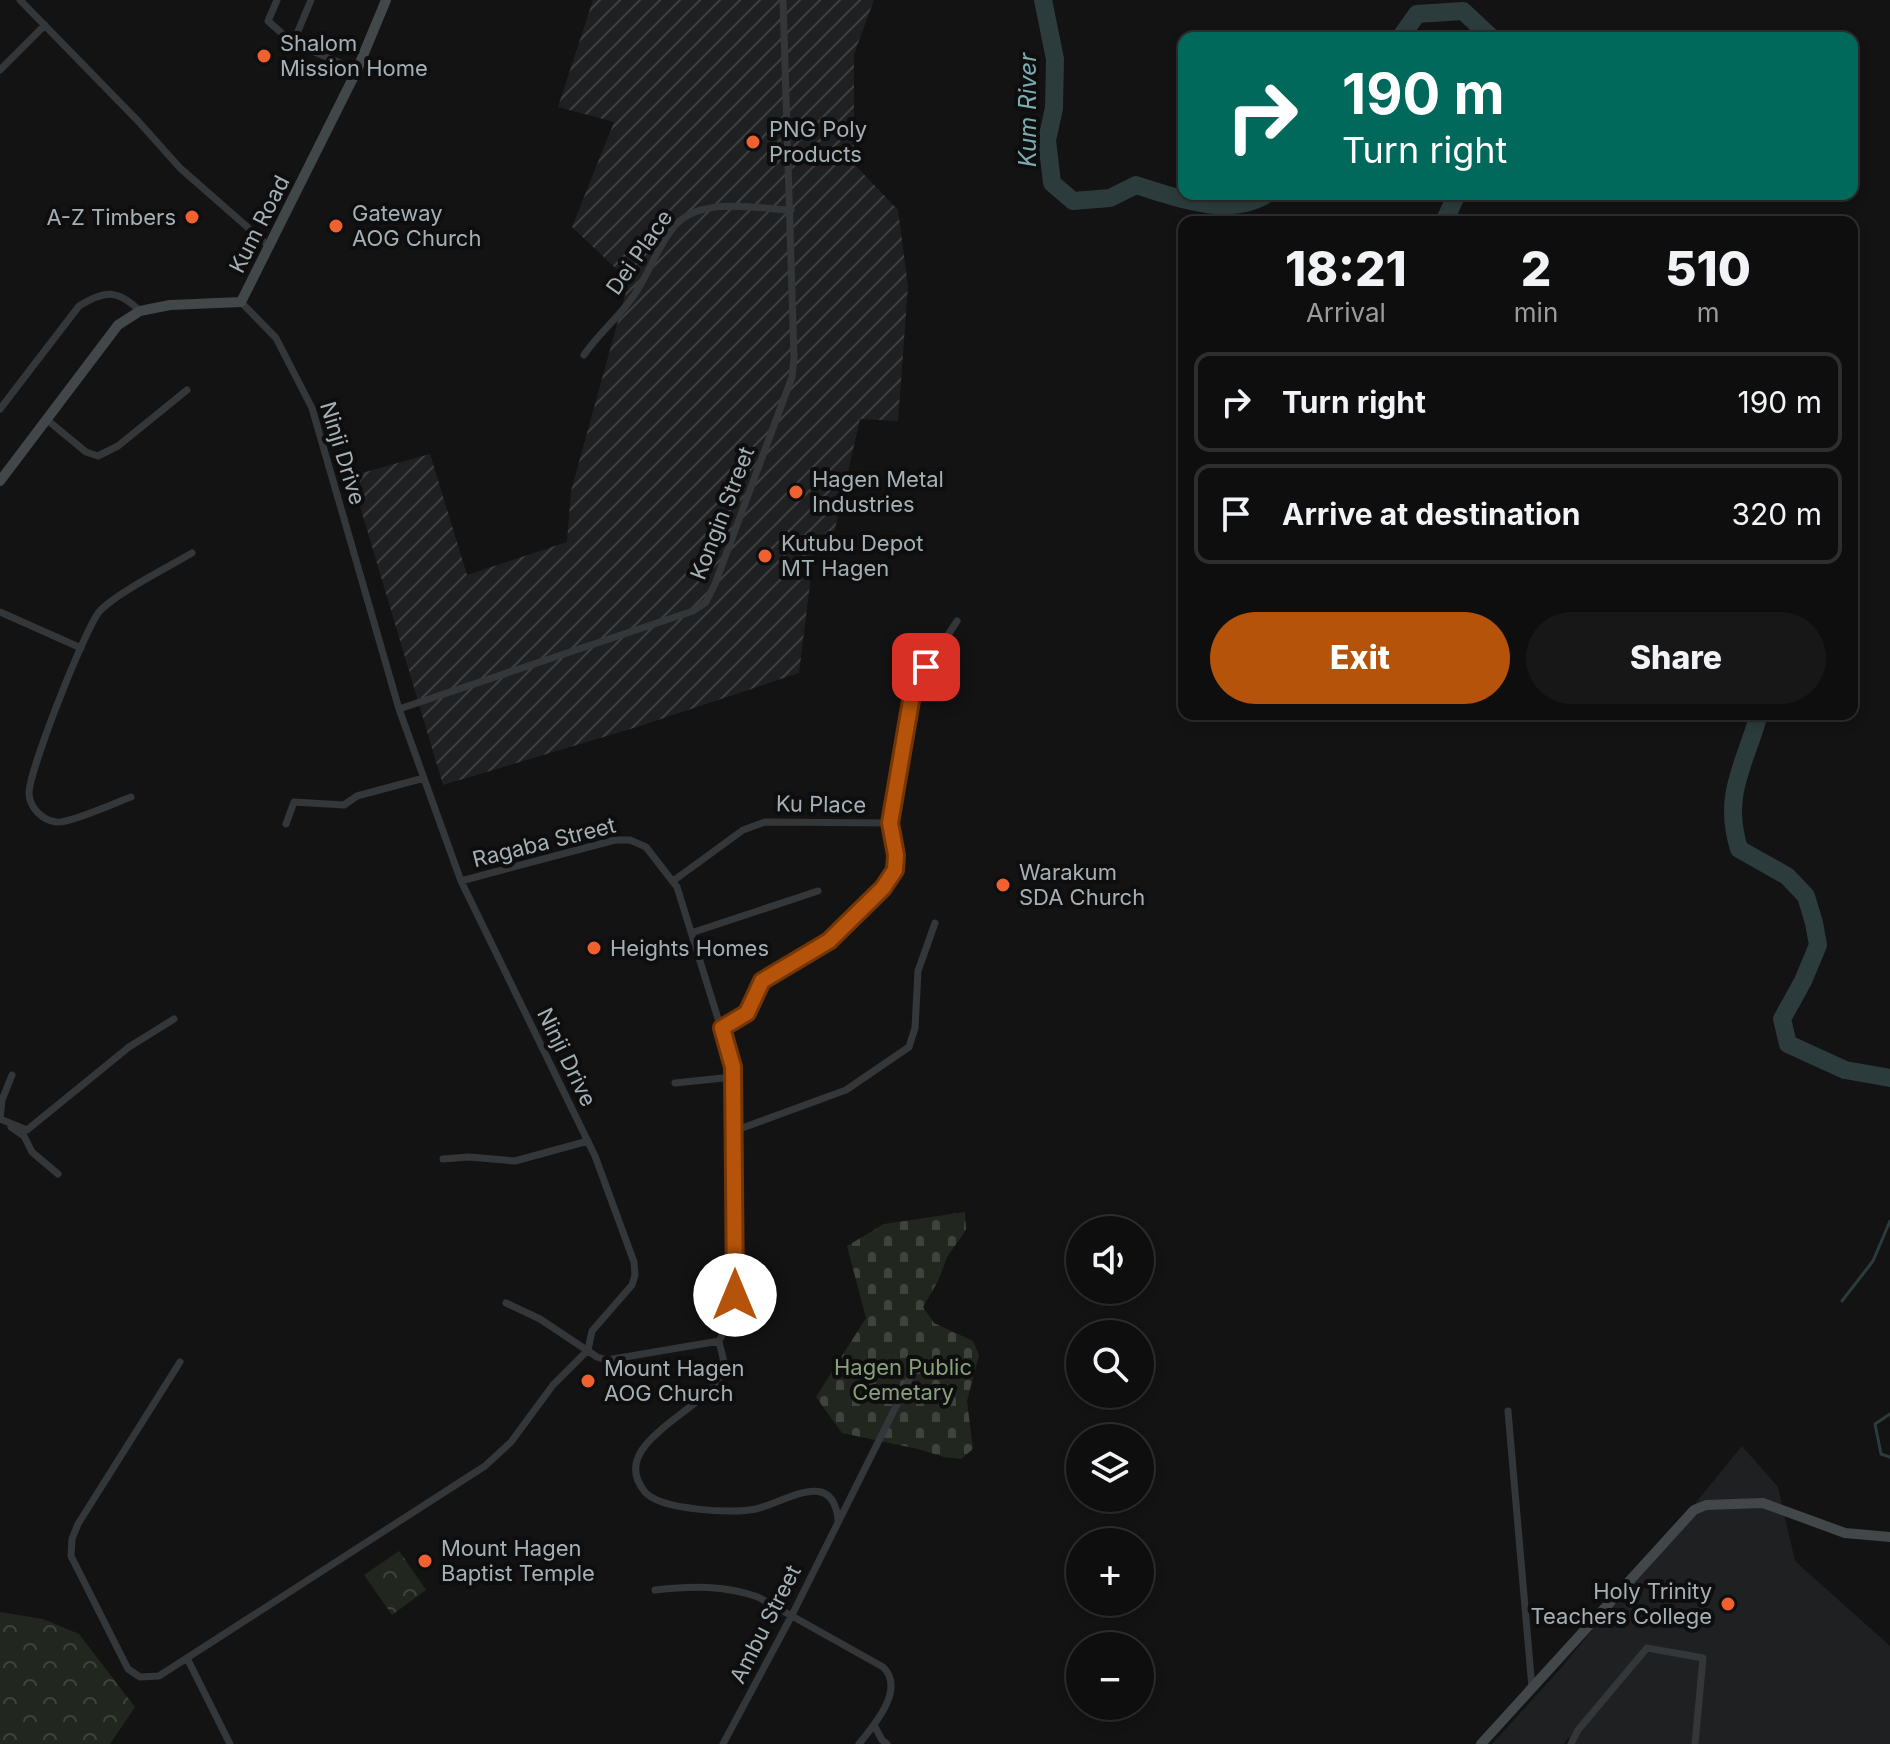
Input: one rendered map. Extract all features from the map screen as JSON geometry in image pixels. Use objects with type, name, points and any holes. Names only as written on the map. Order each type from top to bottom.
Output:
[{"type":"street","points":[[20,0],[180,168],[270,247]]},
{"type":"street","points":[[277,0],[268,21],[293,43],[357,70]]},
{"type":"street","points":[[293,43],[311,0]]},
{"type":"street","name":"Kum Road","points":[[140,311],[195,302],[241,302],[357,70],[386,0]]},
{"type":"street","name":"Kongin Street","points":[[399,709],[693,611],[706,602],[792,377],[791,210],[783,0]]},
{"type":"street","points":[[0,70],[45,25]]},
{"type":"street","name":"Dei Place","points":[[584,355],[597,335],[631,299],[672,229],[683,216],[715,207],[791,210]]},
{"type":"street","points":[[0,409],[79,306],[98,294],[113,293],[128,299],[140,311],[118,325],[0,481]]},
{"type":"street","name":"Ninji Drive","points":[[180,1362],[78,1524],[72,1539],[71,1556],[128,1669],[140,1677],[159,1676],[485,1466],[511,1442],[553,1385],[588,1350],[592,1331],[632,1285],[635,1275],[634,1262],[588,1141],[461,881],[399,709],[312,408],[276,338],[241,302]]},
{"type":"street","points":[[46,419],[86,452],[98,456],[118,446],[187,390]]},
{"type":"street","points":[[131,797],[59,823],[46,819],[33,809],[29,794],[32,771],[81,648],[99,612],[192,553]]},
{"type":"street","points":[[0,612],[81,648]]},
{"type":"street","points":[[722,1028],[747,1013],[762,981],[829,941],[883,888],[895,870],[896,855],[890,823],[913,689],[957,621]]},
{"type":"street","points":[[286,824],[294,802],[344,805],[357,796],[424,778]]},
{"type":"street","name":"Ku Place","points":[[673,881],[743,830],[765,822],[890,823]]},
{"type":"street","name":"Ragaba Street","points":[[461,881],[615,840],[630,840],[646,847],[677,887],[722,1028],[733,1077],[735,1295],[731,1317],[719,1341],[724,1365],[719,1378],[647,1442],[637,1460],[637,1478],[645,1493],[660,1502],[699,1509],[755,1509],[792,1495],[817,1492],[830,1496],[837,1504],[838,1520]]},
{"type":"street","points":[[691,933],[818,891]]},
{"type":"street","points":[[734,1131],[846,1090],[909,1047],[915,1028],[918,971],[935,923]]},
{"type":"street","points":[[0,1119],[27,1130],[129,1047],[174,1019]]},
{"type":"street","points":[[0,1119],[2,1100],[12,1075]]},
{"type":"street","points":[[675,1083],[733,1077]]},
{"type":"street","points":[[0,1119],[24,1136],[32,1152],[58,1174]]},
{"type":"street","points":[[443,1159],[469,1157],[515,1161],[588,1141]]},
{"type":"street","points":[[506,1303],[540,1319],[597,1357],[607,1360],[719,1341]]},
{"type":"street","name":"Ambu Street","points":[[723,1744],[792,1615],[918,1362]]},
{"type":"street","points":[[1508,1411],[1532,1688]]},
{"type":"street","points":[[1481,1744],[1694,1510],[1706,1505],[1763,1503],[1845,1533],[1890,1537]]},
{"type":"street","points":[[655,1590],[693,1586],[736,1589],[792,1615],[883,1667],[890,1674],[892,1684],[888,1699],[859,1744]]},
{"type":"street","points":[[1571,1744],[1578,1730],[1647,1648],[1703,1658],[1695,1744]]},
{"type":"street","points":[[187,1658],[230,1744]]},
{"type":"street","points":[[874,1725],[887,1744]]},
{"type":"shaded area","points":[[593,0],[874,0],[854,54],[854,164],[898,210],[908,286],[898,421],[860,419],[834,533],[816,535],[799,673],[637,727],[443,785],[351,476],[430,454],[467,575],[567,542],[571,491],[629,281],[572,227],[614,122],[558,107]]},
{"type":"shaded area","name":"Holy Trinity Teachers College","points":[[1742,1446],[1778,1487],[1795,1561],[1890,1646],[1890,1744],[1569,1744],[1569,1737],[1564,1744],[1492,1744],[1561,1668]]},
{"type":"green space","name":"Hagen Public Cemetary","points":[[965,1212],[966,1230],[947,1257],[923,1307],[934,1323],[973,1341],[979,1355],[967,1401],[973,1449],[961,1459],[944,1457],[842,1433],[816,1397],[866,1318],[847,1246],[884,1224]]},
{"type":"green space","points":[[399,1551],[426,1590],[392,1615],[364,1575]]},
{"type":"green space","points":[[0,1612],[43,1619],[79,1634],[135,1707],[110,1744],[0,1744]]},
{"type":"waterway","name":"Kum River","points":[[1043,0],[1055,59],[1054,108],[1047,140],[1052,183],[1073,201],[1110,198],[1136,185],[1178,198]]},
{"type":"waterway","name":"Kum River","points":[[1404,32],[1417,14],[1463,11],[1486,32]]},
{"type":"waterway","name":"Kum River","points":[[1185,200],[1219,205],[1254,200]]},
{"type":"waterway","name":"Kum River","points":[[1447,216],[1454,200]]},
{"type":"waterway","name":"Kum River","points":[[1757,720],[1734,796],[1734,830],[1739,849],[1787,876],[1806,896],[1818,945],[1782,1019],[1788,1044],[1845,1070],[1890,1078]]},
{"type":"waterway","points":[[1842,1301],[1873,1261],[1890,1221]]},
{"type":"waterway","points":[[1890,1414],[1875,1424],[1881,1454],[1890,1457]]},
{"type":"place","name":"Shalom Mission Home","points":[[264,56]]},
{"type":"place","name":"PNG Poly Products","points":[[753,142]]},
{"type":"place","name":"A-Z Timbers","points":[[192,217]]},
{"type":"place","name":"Gateway AOG Church","points":[[336,226]]},
{"type":"place","name":"Hagen Metal Industries","points":[[796,492]]},
{"type":"place","name":"Kutubu Depot MT Hagen","points":[[765,556]]},
{"type":"place","name":"Warakum SDA Church","points":[[1003,885]]},
{"type":"place","name":"Heights Homes","points":[[594,948]]},
{"type":"place","name":"Mount Hagen AOG Church","points":[[588,1381]]},
{"type":"place","name":"Mount Hagen Baptist Temple","points":[[425,1561]]},
{"type":"place","name":"Holy Trinity Teachers College","points":[[1728,1604]]},
{"type":"route","points":[[735,1295],[733,1067],[722,1028],[747,1013],[762,981],[829,941],[883,888],[895,870],[896,855],[890,823],[913,689],[926,667]]}]
